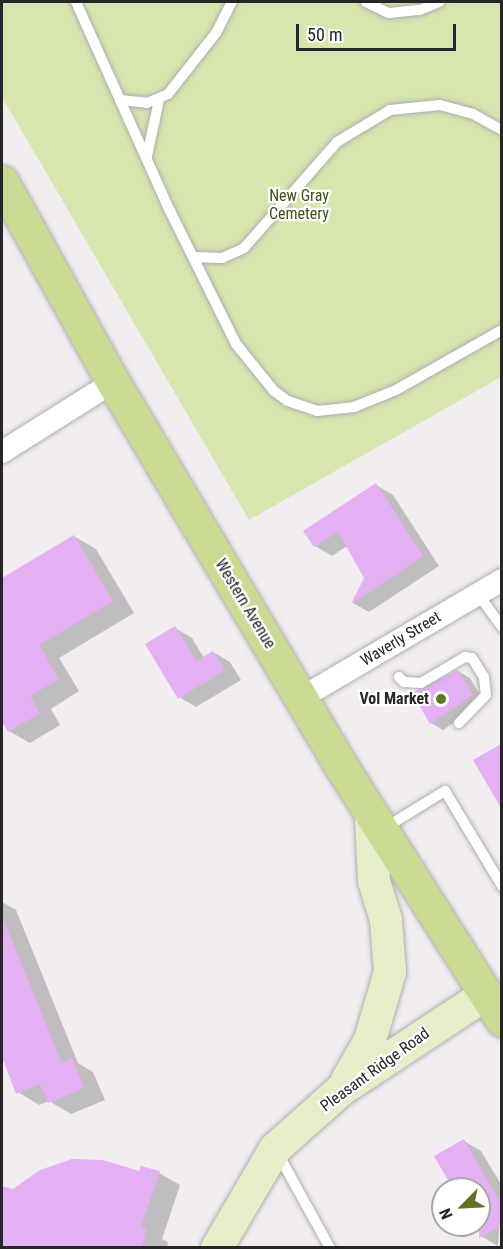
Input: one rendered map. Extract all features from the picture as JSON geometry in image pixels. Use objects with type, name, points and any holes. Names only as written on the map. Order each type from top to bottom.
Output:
[{"type":"main road","name":"Western Avenue","points":[[2,182],[113,382],[376,824],[496,1000]]},
{"type":"main road","points":[[341,1090],[370,1040],[390,972],[386,920],[374,881],[376,824]]},
{"type":"main road","name":"Pleasant Ridge Road","points":[[217,1248],[275,1149],[341,1090],[496,1000]]},
{"type":"street","points":[[2,452],[113,382]]},
{"type":"street","name":"Waverly Street","points":[[301,699],[501,580]]},
{"type":"lane","points":[[76,2],[236,344],[254,371],[288,401],[317,411],[334,411],[371,402],[501,330]]},
{"type":"lane","points":[[147,156],[159,100],[216,33],[232,2]]},
{"type":"lane","points":[[366,2],[389,13],[420,10],[439,2]]},
{"type":"lane","points":[[120,100],[147,103],[159,100]]},
{"type":"lane","points":[[194,258],[222,258],[244,248],[337,142],[362,124],[390,110],[440,105],[473,114],[501,130]]},
{"type":"lane","points":[[478,594],[501,627]]},
{"type":"lane","points":[[399,677],[404,682],[421,683],[465,657],[472,658],[484,677],[486,695],[459,723]]},
{"type":"lane","points":[[376,824],[445,791],[501,886]]},
{"type":"lane","points":[[275,1149],[330,1248]]},
{"type":"green space","name":"New Gray Cemetery","points":[[2,2],[501,2],[501,377],[249,520],[2,97]]},
{"type":"building","points":[[376,483],[423,556],[351,604],[364,578],[338,532],[314,547],[303,531]]},
{"type":"building","points":[[74,535],[113,601],[39,645],[59,679],[30,696],[40,713],[8,732],[2,721],[2,578]]},
{"type":"building","points":[[175,626],[196,661],[213,651],[225,670],[178,699],[145,644]]},
{"type":"building","name":"Vol Market","points":[[458,670],[473,695],[430,724],[412,693]]},
{"type":"building","points":[[501,744],[501,808],[473,760]]},
{"type":"building","points":[[2,916],[62,1063],[72,1058],[84,1088],[48,1103],[40,1084],[16,1094],[2,1057]]},
{"type":"building","points":[[464,1139],[486,1177],[446,1177],[434,1156]]},
{"type":"building","points":[[72,1159],[103,1160],[139,1171],[141,1166],[160,1171],[141,1226],[147,1229],[142,1248],[2,1248],[2,1186],[13,1189],[40,1170]]},
{"type":"building","points":[[491,1186],[501,1204],[501,1225],[491,1231]]},
{"type":"place","name":"Vol Market","points":[[441,699]]}]
